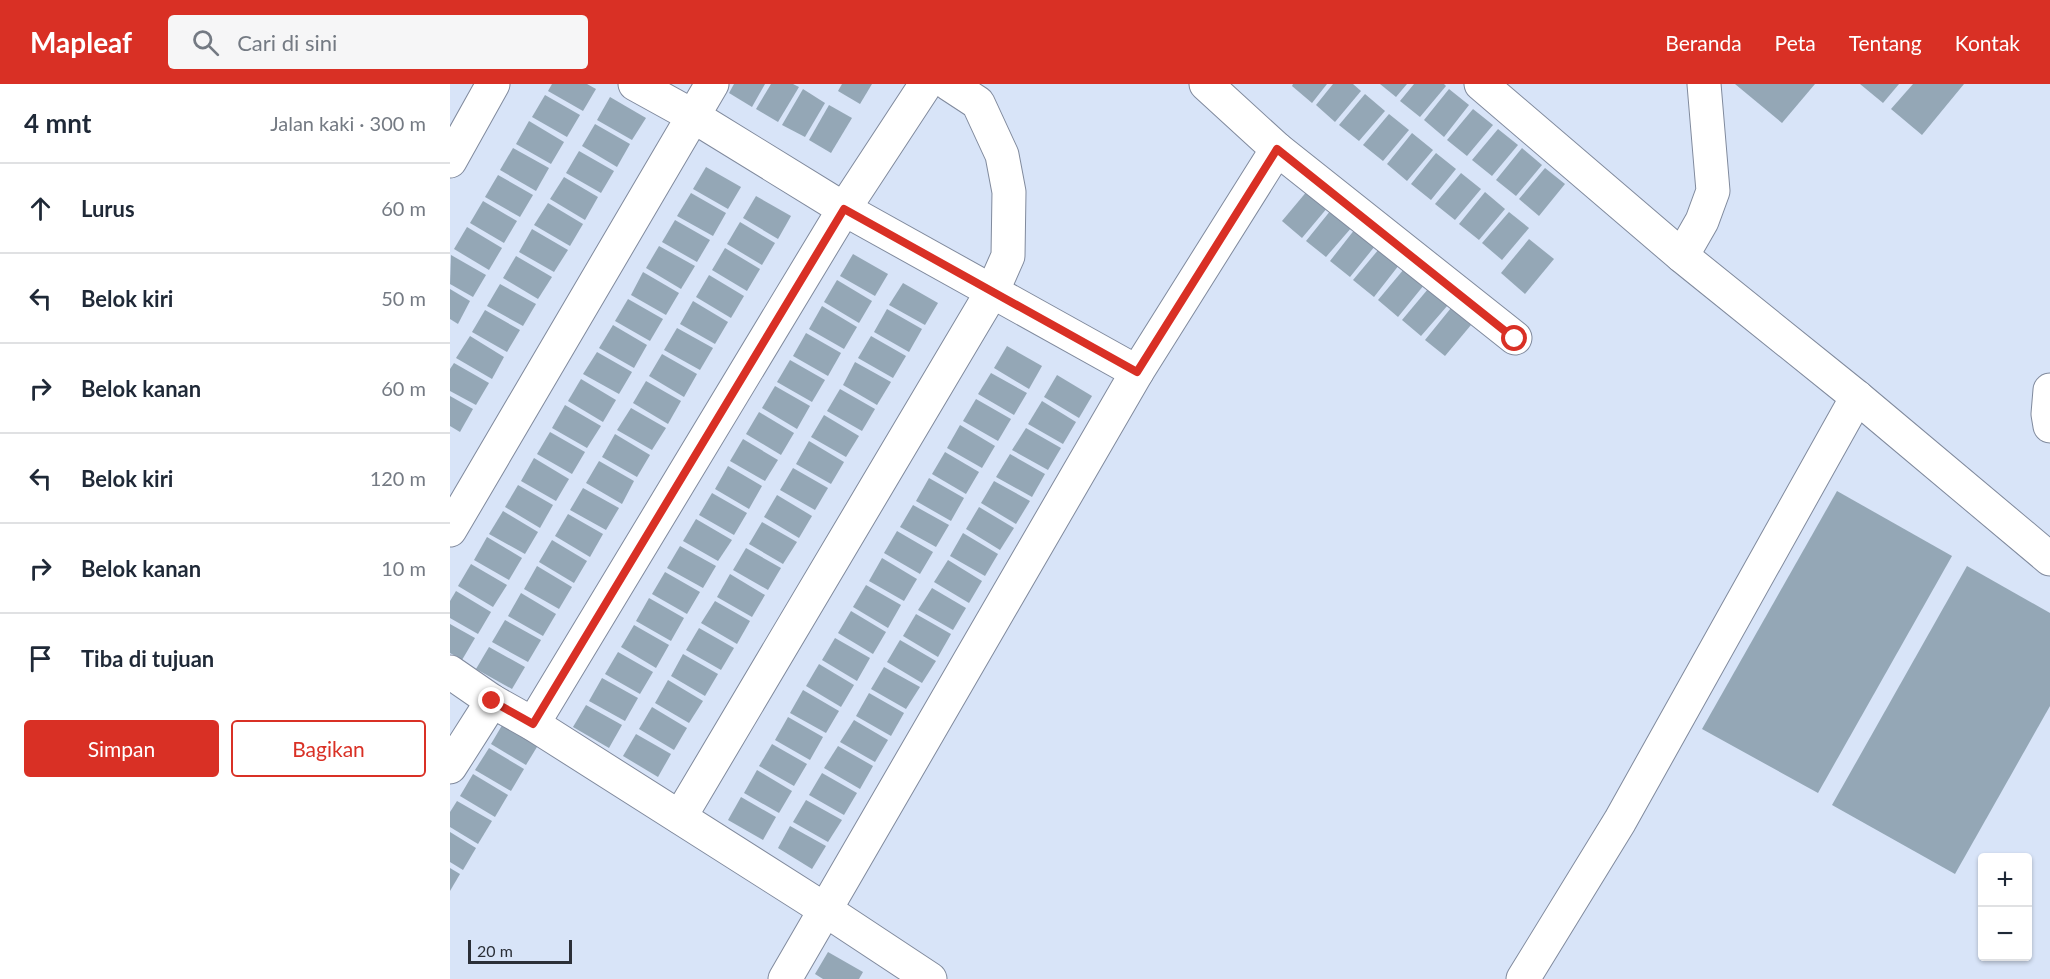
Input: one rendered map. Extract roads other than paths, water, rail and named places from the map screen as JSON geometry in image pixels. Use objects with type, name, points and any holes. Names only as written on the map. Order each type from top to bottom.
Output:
[{"type":"street","points":[[450,161],[494,84]]},
{"type":"street","points":[[635,84],[693,116],[844,209],[1137,372]]},
{"type":"street","points":[[450,530],[712,84]]},
{"type":"street","points":[[533,724],[844,209],[926,84]]},
{"type":"street","points":[[680,817],[993,291],[1008,256],[1009,192],[1002,154],[984,94],[949,84]]},
{"type":"street","points":[[1206,84],[1277,149],[1515,339]]},
{"type":"street","points":[[1481,84],[1682,256],[2045,544]]},
{"type":"street","points":[[1682,256],[1702,221],[1713,190],[1704,84]]},
{"type":"street","points":[[784,979],[1137,372],[1277,149]]},
{"type":"street","points":[[2050,390],[2048,414],[2050,426]]},
{"type":"street","points":[[1523,979],[1620,821],[1857,397]]},
{"type":"street","points":[[450,672],[492,701],[533,724],[824,909],[930,979]]},
{"type":"street","points":[[450,767],[492,701]]}]
